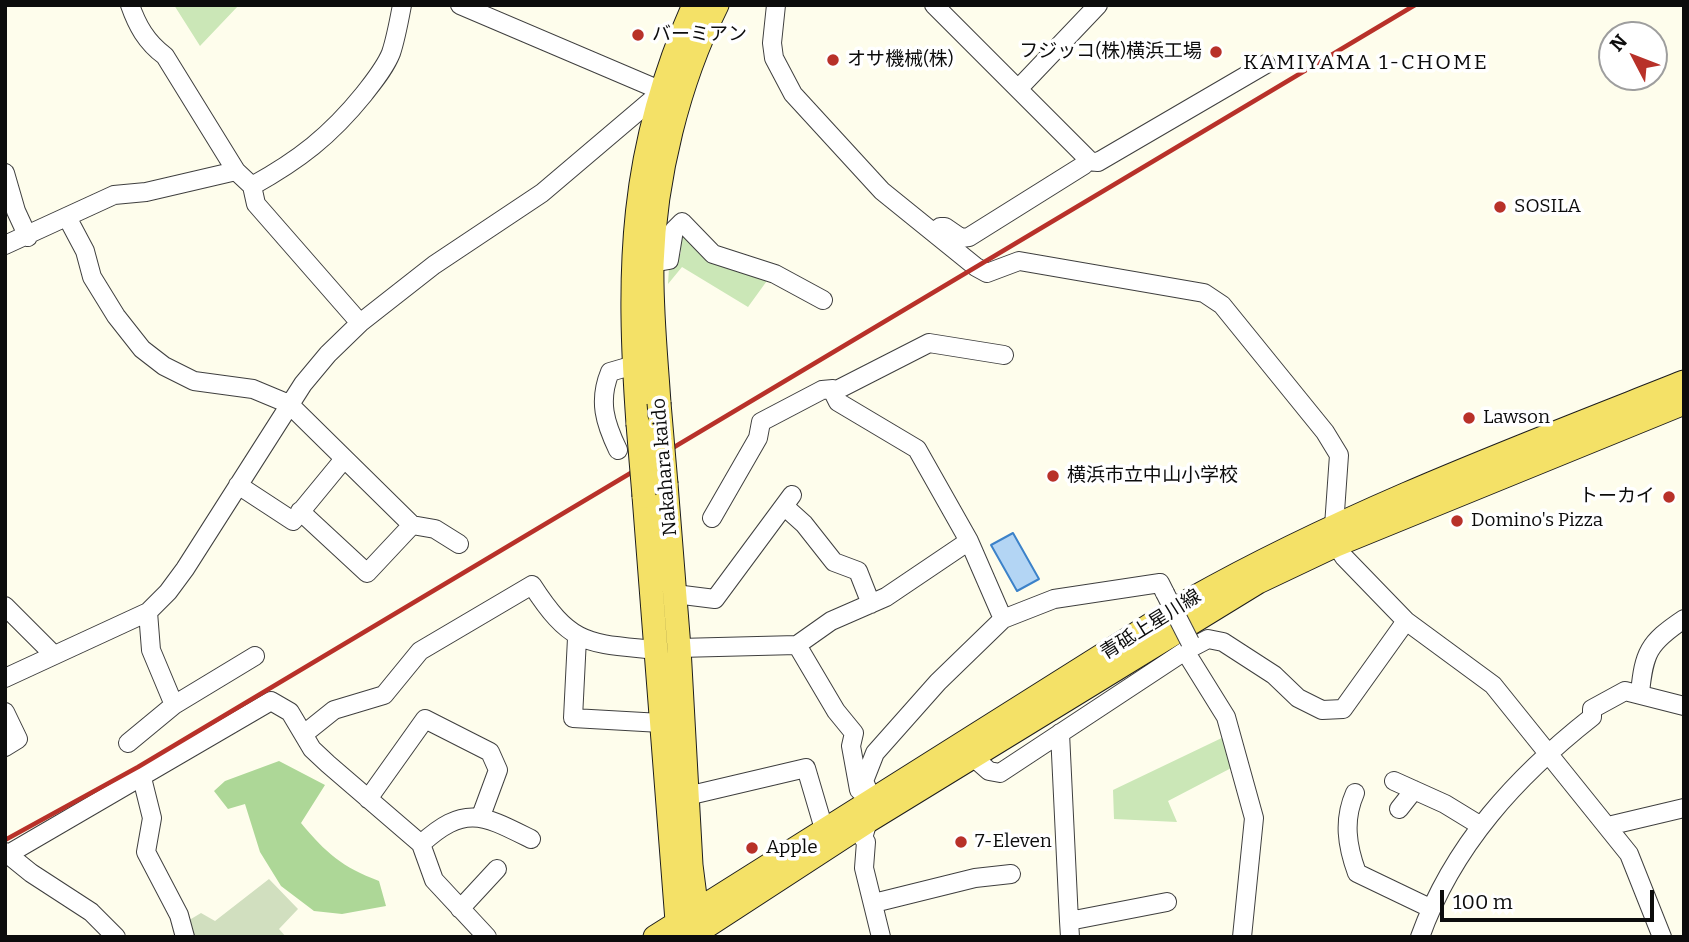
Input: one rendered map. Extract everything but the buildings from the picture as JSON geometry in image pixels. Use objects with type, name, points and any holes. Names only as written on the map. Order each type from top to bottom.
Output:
[{"type":"main road","name":"Nakahara kaido","points":[[690,929],[687,796],[679,648],[659,403],[652,263],[658,201],[668,145],[671,95],[694,5]]},
{"type":"main road","name":"Nakahara kaido","points":[[690,929],[661,723],[634,365],[634,233],[647,145],[717,5]]},
{"type":"main road","name":"青砥上星川線","points":[[655,937],[690,929],[867,809],[1190,600],[1251,565],[1335,535],[1683,388]]},
{"type":"main road","name":"青砥上星川線","points":[[690,929],[824,829],[973,757],[1201,614],[1335,535]]},
{"type":"street","points":[[130,5],[132,18],[153,47],[165,56],[236,171],[252,186],[256,204],[360,323]]},
{"type":"street","points":[[252,186],[289,166],[326,138],[348,113],[377,78],[391,54],[402,5]]},
{"type":"street","points":[[5,678],[148,612],[168,592],[185,569],[289,404],[320,364],[360,323],[434,265],[542,193],[671,95],[460,5]]},
{"type":"street","points":[[776,5],[772,43],[774,58],[793,94],[882,191],[987,273],[1019,261],[1204,293],[1222,305],[1325,432],[1339,455],[1335,535],[1406,621],[1493,685],[1608,826],[1629,853],[1662,937]]},
{"type":"street","points":[[934,5],[1019,88],[1088,159],[1086,161]]},
{"type":"street","points":[[1019,88],[1098,5]]},
{"type":"street","points":[[929,229],[945,227],[961,238],[969,237],[1086,161],[1098,162],[1266,64]]},
{"type":"street","points":[[5,245],[68,219],[114,195],[146,192],[236,171]]},
{"type":"street","points":[[5,173],[16,211],[28,237]]},
{"type":"street","points":[[68,219],[85,251],[92,276],[116,316],[142,349],[164,366],[194,381],[253,388],[289,404],[412,525],[435,529],[458,544]]},
{"type":"street","points":[[652,263],[669,260],[674,230],[682,222],[713,254],[775,274],[823,300]]},
{"type":"street","points":[[834,392],[929,343],[1004,355]]},
{"type":"street","points":[[618,450],[603,418],[603,388],[610,372],[618,367],[634,365]]},
{"type":"street","points":[[712,518],[758,438],[761,422],[822,390],[832,389],[838,402],[917,449],[969,541],[1003,619]]},
{"type":"street","points":[[238,485],[293,521],[344,459]]},
{"type":"street","points":[[675,594],[715,599],[788,500],[834,562],[858,571],[872,604]]},
{"type":"street","points":[[300,512],[367,573],[412,525]]},
{"type":"street","points":[[679,648],[797,645],[831,621],[872,604],[969,541]]},
{"type":"street","points":[[881,937],[864,868],[866,842],[863,838],[867,809],[864,781],[875,753],[938,682],[1003,619],[1032,606],[1160,583],[1226,717],[1252,807],[1253,842],[1242,937]]},
{"type":"street","points":[[304,734],[334,710],[384,695],[419,651],[532,585],[544,604],[577,638],[593,643],[656,650]]},
{"type":"street","points":[[5,606],[53,654]]},
{"type":"street","points":[[148,612],[151,650],[174,705]]},
{"type":"street","points":[[1640,693],[1644,657],[1670,628],[1684,619]]},
{"type":"street","points":[[973,757],[989,771],[1000,773],[1190,646],[1208,639],[1223,642],[1274,675],[1298,698],[1322,710],[1343,709],[1406,621]]},
{"type":"street","points":[[577,638],[573,718],[661,723]]},
{"type":"street","points":[[797,645],[836,711],[854,733],[851,746],[867,809]]},
{"type":"street","points":[[128,743],[174,705],[255,656]]},
{"type":"street","points":[[1420,937],[1430,908],[1461,852],[1480,826],[1547,752],[1592,717],[1592,709],[1625,691],[1684,706]]},
{"type":"street","points":[[117,937],[91,912],[6,854],[142,778],[271,701],[290,712],[313,749],[421,844],[434,880],[487,937]]},
{"type":"street","points":[[5,712],[18,739],[5,747]]},
{"type":"street","points":[[368,799],[425,719],[490,752],[498,770],[481,816]]},
{"type":"street","points":[[1060,733],[1070,929],[1167,902]]},
{"type":"street","points":[[687,796],[806,768],[824,829]]},
{"type":"street","points":[[142,778],[152,818],[146,852],[179,915],[185,937]]},
{"type":"street","points":[[1394,781],[1480,826]]},
{"type":"street","points":[[1399,809],[1414,790]]},
{"type":"street","points":[[1355,793],[1348,810],[1348,847],[1357,873],[1430,908]]},
{"type":"street","points":[[1608,826],[1684,808]]},
{"type":"street","points":[[421,844],[439,827],[452,821],[481,816],[531,839]]},
{"type":"street","points":[[460,909],[497,869]]},
{"type":"street","points":[[874,902],[975,878],[1011,874]]},
{"type":"green space","points":[[174,5],[239,5],[200,46]]},
{"type":"green space","points":[[684,228],[769,278],[748,307],[682,267],[668,284],[669,268],[681,253],[678,235]]},
{"type":"green space","points":[[1228,735],[1237,765],[1168,801],[1177,822],[1114,819],[1113,790]]},
{"type":"green space","points":[[279,761],[325,785],[301,823],[336,858],[379,881],[386,906],[342,914],[314,911],[281,886],[260,852],[245,804],[228,809],[214,791],[225,781]]},
{"type":"green space","points":[[269,879],[298,909],[279,929],[286,937],[189,937],[186,922],[201,913],[215,921]]},
{"type":"water","points":[[1013,533],[1039,579],[1017,591],[991,545]]},
{"type":"railway","points":[[5,840],[138,767],[1415,5]]},
{"type":"place","name":"バーミアン","points":[[638,35]]},
{"type":"place","name":"フジッコ(株)横浜工場","points":[[1216,52]]},
{"type":"place","name":"オサ機械(株)","points":[[833,60]]},
{"type":"place","name":"SOSILA","points":[[1500,207]]},
{"type":"place","name":"Lawson","points":[[1469,418]]},
{"type":"place","name":"横浜市立中山小学校","points":[[1053,476]]},
{"type":"place","name":"トーカイ","points":[[1669,497]]},
{"type":"place","name":"Domino's Pizza","points":[[1457,521]]},
{"type":"place","name":"7-Eleven","points":[[961,842]]},
{"type":"place","name":"Apple","points":[[752,848]]},
{"type":"district","name":"KAMIYAMA 1-CHOME","points":[[1366,63]]}]
